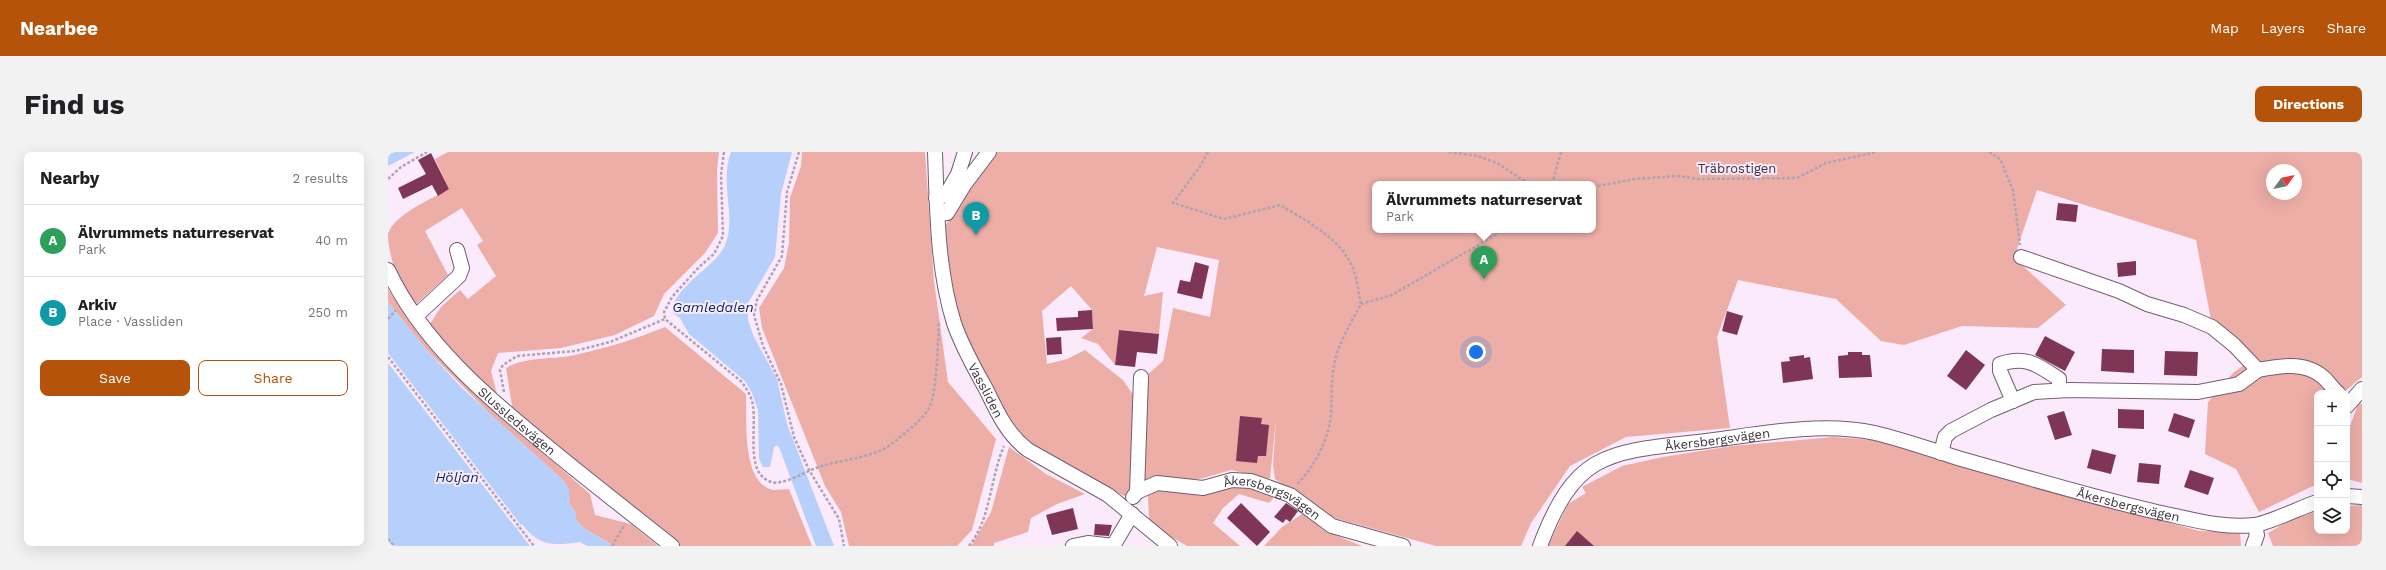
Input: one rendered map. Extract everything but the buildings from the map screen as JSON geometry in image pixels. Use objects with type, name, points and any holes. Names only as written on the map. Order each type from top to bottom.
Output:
[{"type":"street","name":"Vassliden","points":[[935,152],[936,198],[942,259],[954,323],[963,347],[1012,437],[1040,458],[1128,510]]},
{"type":"street","points":[[936,198],[946,195],[958,174],[964,152]]},
{"type":"street","points":[[938,214],[947,213],[964,185],[989,152]]},
{"type":"street","points":[[416,316],[459,276],[462,268],[457,250]]},
{"type":"street","points":[[2021,258],[2119,290],[2147,304],[2184,315],[2212,327],[2234,345],[2258,370]]},
{"type":"street","name":"Slussledsvägen","points":[[388,270],[416,316],[461,369],[508,415],[631,515],[672,546]]},
{"type":"street","points":[[2013,401],[2000,371],[2000,364],[2010,360],[2025,360],[2040,367],[2059,379],[2059,390]]},
{"type":"street","points":[[1941,453],[1945,438],[1951,431],[2034,392],[2059,390],[2198,392],[2239,384],[2258,370],[2291,366],[2309,369],[2322,376],[2335,390]]},
{"type":"street","points":[[1137,492],[1140,377]]},
{"type":"street","points":[[2350,401],[2362,389]]},
{"type":"street","name":"Åkersbergsvägen","points":[[1540,546],[1552,514],[1575,479],[1599,461],[1625,451],[1788,432],[1837,428],[1875,434],[2096,498],[2192,519],[2226,524],[2255,526],[2314,503]]},
{"type":"street","name":"Åkersbergsvägen","points":[[1113,546],[1137,492],[1157,483],[1203,488],[1239,479],[1272,487],[1286,494],[1332,526],[1403,546]]},
{"type":"street","points":[[2350,496],[2362,498]]},
{"type":"street","points":[[1128,510],[1155,542],[1169,546]]},
{"type":"street","points":[[2253,546],[2257,534],[2255,526]]},
{"type":"street","points":[[1073,546],[1088,543],[1113,546]]},
{"type":"path","points":[[388,179],[401,167],[427,152]]},
{"type":"path","points":[[724,152],[721,174],[723,236],[714,254],[699,267],[672,297],[664,312],[665,318],[742,382],[750,393],[753,406],[757,470],[762,477],[770,482],[779,483],[808,471],[874,453],[885,448],[928,409],[933,399],[940,310],[949,300]]},
{"type":"path","points":[[799,152],[787,192],[782,256],[757,300],[754,315],[763,346],[782,384],[790,425],[808,471],[839,519],[844,546]]},
{"type":"path","points":[[1208,152],[1199,168],[1172,203],[1224,219],[1280,205],[1313,226],[1335,243],[1352,264],[1361,304],[1343,340],[1334,364],[1331,416],[1318,455],[1303,478],[1286,494]]},
{"type":"path","points":[[1449,152],[1478,156],[1497,163],[1524,181]]},
{"type":"path","points":[[1553,181],[1561,152]]},
{"type":"path","name":"Träbrostigen","points":[[1596,186],[1635,179],[1678,176],[1699,179],[1797,178],[1826,163],[1877,152]]},
{"type":"path","points":[[1989,152],[2000,160],[2013,190],[2019,224],[2021,258]]},
{"type":"path","points":[[1361,304],[1392,295],[1499,233]]},
{"type":"path","points":[[508,415],[500,370],[509,360],[525,355],[575,351],[610,342],[641,331],[665,318]]},
{"type":"path","points":[[388,357],[534,546]]},
{"type":"path","points":[[969,546],[978,532],[999,458],[1004,446],[1012,437]]},
{"type":"path","points":[[613,545],[631,515]]},
{"type":"path","points":[[388,540],[394,546]]},
{"type":"shaded area","points":[[448,152],[719,152],[717,170],[718,233],[705,253],[664,294],[654,316],[615,335],[561,348],[498,353],[491,371],[499,402],[484,389],[429,325],[441,307],[460,290],[468,299],[496,276],[477,245],[483,241],[462,208],[425,231],[448,275],[416,304],[405,289],[396,272],[390,253],[388,234],[391,227],[397,220],[424,202],[449,189],[435,159]]},
{"type":"shaded area","points":[[802,152],[925,152],[934,281],[948,382],[996,439],[972,530],[957,546],[849,546],[841,512],[825,486],[762,328],[759,308],[784,268],[789,243],[790,198],[801,166]]},
{"type":"shaded area","points":[[996,152],[2362,152],[2362,377],[2347,390],[2314,390],[2314,485],[2259,512],[2236,469],[2205,454],[2208,402],[2233,373],[2252,359],[2211,320],[2196,240],[2037,190],[2014,258],[2066,305],[2038,328],[1962,326],[1904,345],[1881,341],[1836,299],[1738,280],[1717,337],[1730,428],[1626,437],[1570,466],[1531,523],[1521,546],[1436,546],[1327,516],[1275,479],[1273,465],[1276,419],[1270,479],[1231,470],[1200,479],[1141,480],[1145,377],[1163,361],[1173,308],[1210,317],[1219,260],[1157,247],[1144,296],[1163,292],[1159,334],[1119,330],[1115,365],[1098,344],[1081,338],[1093,329],[1092,310],[1071,286],[1042,311],[1047,364],[1067,359],[1085,350],[1123,380],[1134,396],[1134,488],[1126,497],[1047,455],[1016,431],[979,367],[959,321],[948,258],[945,227],[951,216]]},
{"type":"shaded area","points":[[388,289],[408,319],[456,374],[508,423],[590,494],[595,515],[631,524],[658,546],[614,546],[582,527],[576,519],[576,513],[570,505],[564,481],[491,415],[425,348],[388,302]]},
{"type":"shaded area","points":[[665,327],[746,394],[748,449],[751,464],[756,476],[763,485],[774,490],[789,489],[812,546],[677,546],[513,412],[506,368],[514,364],[531,360],[575,355],[632,339]]},
{"type":"shaded area","points":[[2362,403],[2362,483],[2350,480],[2350,426],[2358,405]]},
{"type":"shaded area","points":[[1834,437],[1873,440],[2199,531],[2240,532],[2241,546],[1548,546],[1568,504],[1586,493],[1582,487],[1622,466],[1663,457],[1732,446]]},
{"type":"shaded area","points":[[1009,447],[1046,474],[1085,494],[1057,504],[1031,518],[1028,532],[994,543],[994,546],[971,546],[991,512]]},
{"type":"shaded area","points":[[1238,483],[1271,493],[1273,499],[1269,503],[1239,494],[1223,508],[1213,523],[1240,546],[1187,546],[1149,521],[1148,495],[1158,489]]},
{"type":"shaded area","points":[[2362,505],[2362,546],[2273,546],[2268,533],[2289,521],[2314,512],[2314,534],[2350,534],[2350,506]]},
{"type":"shaded area","points":[[1304,513],[1323,530],[1362,546],[1264,546],[1282,527]]},
{"type":"water","points":[[388,152],[415,152],[388,166]]},
{"type":"water","name":"Gamledalen","points":[[731,152],[792,152],[781,194],[775,257],[748,303],[748,320],[754,337],[777,379],[787,424],[834,546],[816,546],[779,447],[776,445],[774,448],[770,467],[763,467],[759,459],[758,410],[752,393],[745,381],[689,334],[680,318],[674,314],[672,307],[677,297],[691,281],[715,259],[725,245],[729,223],[727,176]]},
{"type":"water","name":"Höljan","points":[[388,302],[425,348],[461,387],[564,481],[569,489],[570,505],[576,513],[576,519],[582,527],[614,546],[587,546],[580,542],[562,544],[547,543],[534,537],[522,524],[517,529],[530,546],[388,546]]},
{"type":"pier","points":[[388,353],[521,525],[516,528],[388,363]]},
{"type":"place","name":"Arkiv","points":[[976,235]]},
{"type":"place","name":"Älvrummets naturreservat","points":[[1484,279]]}]
